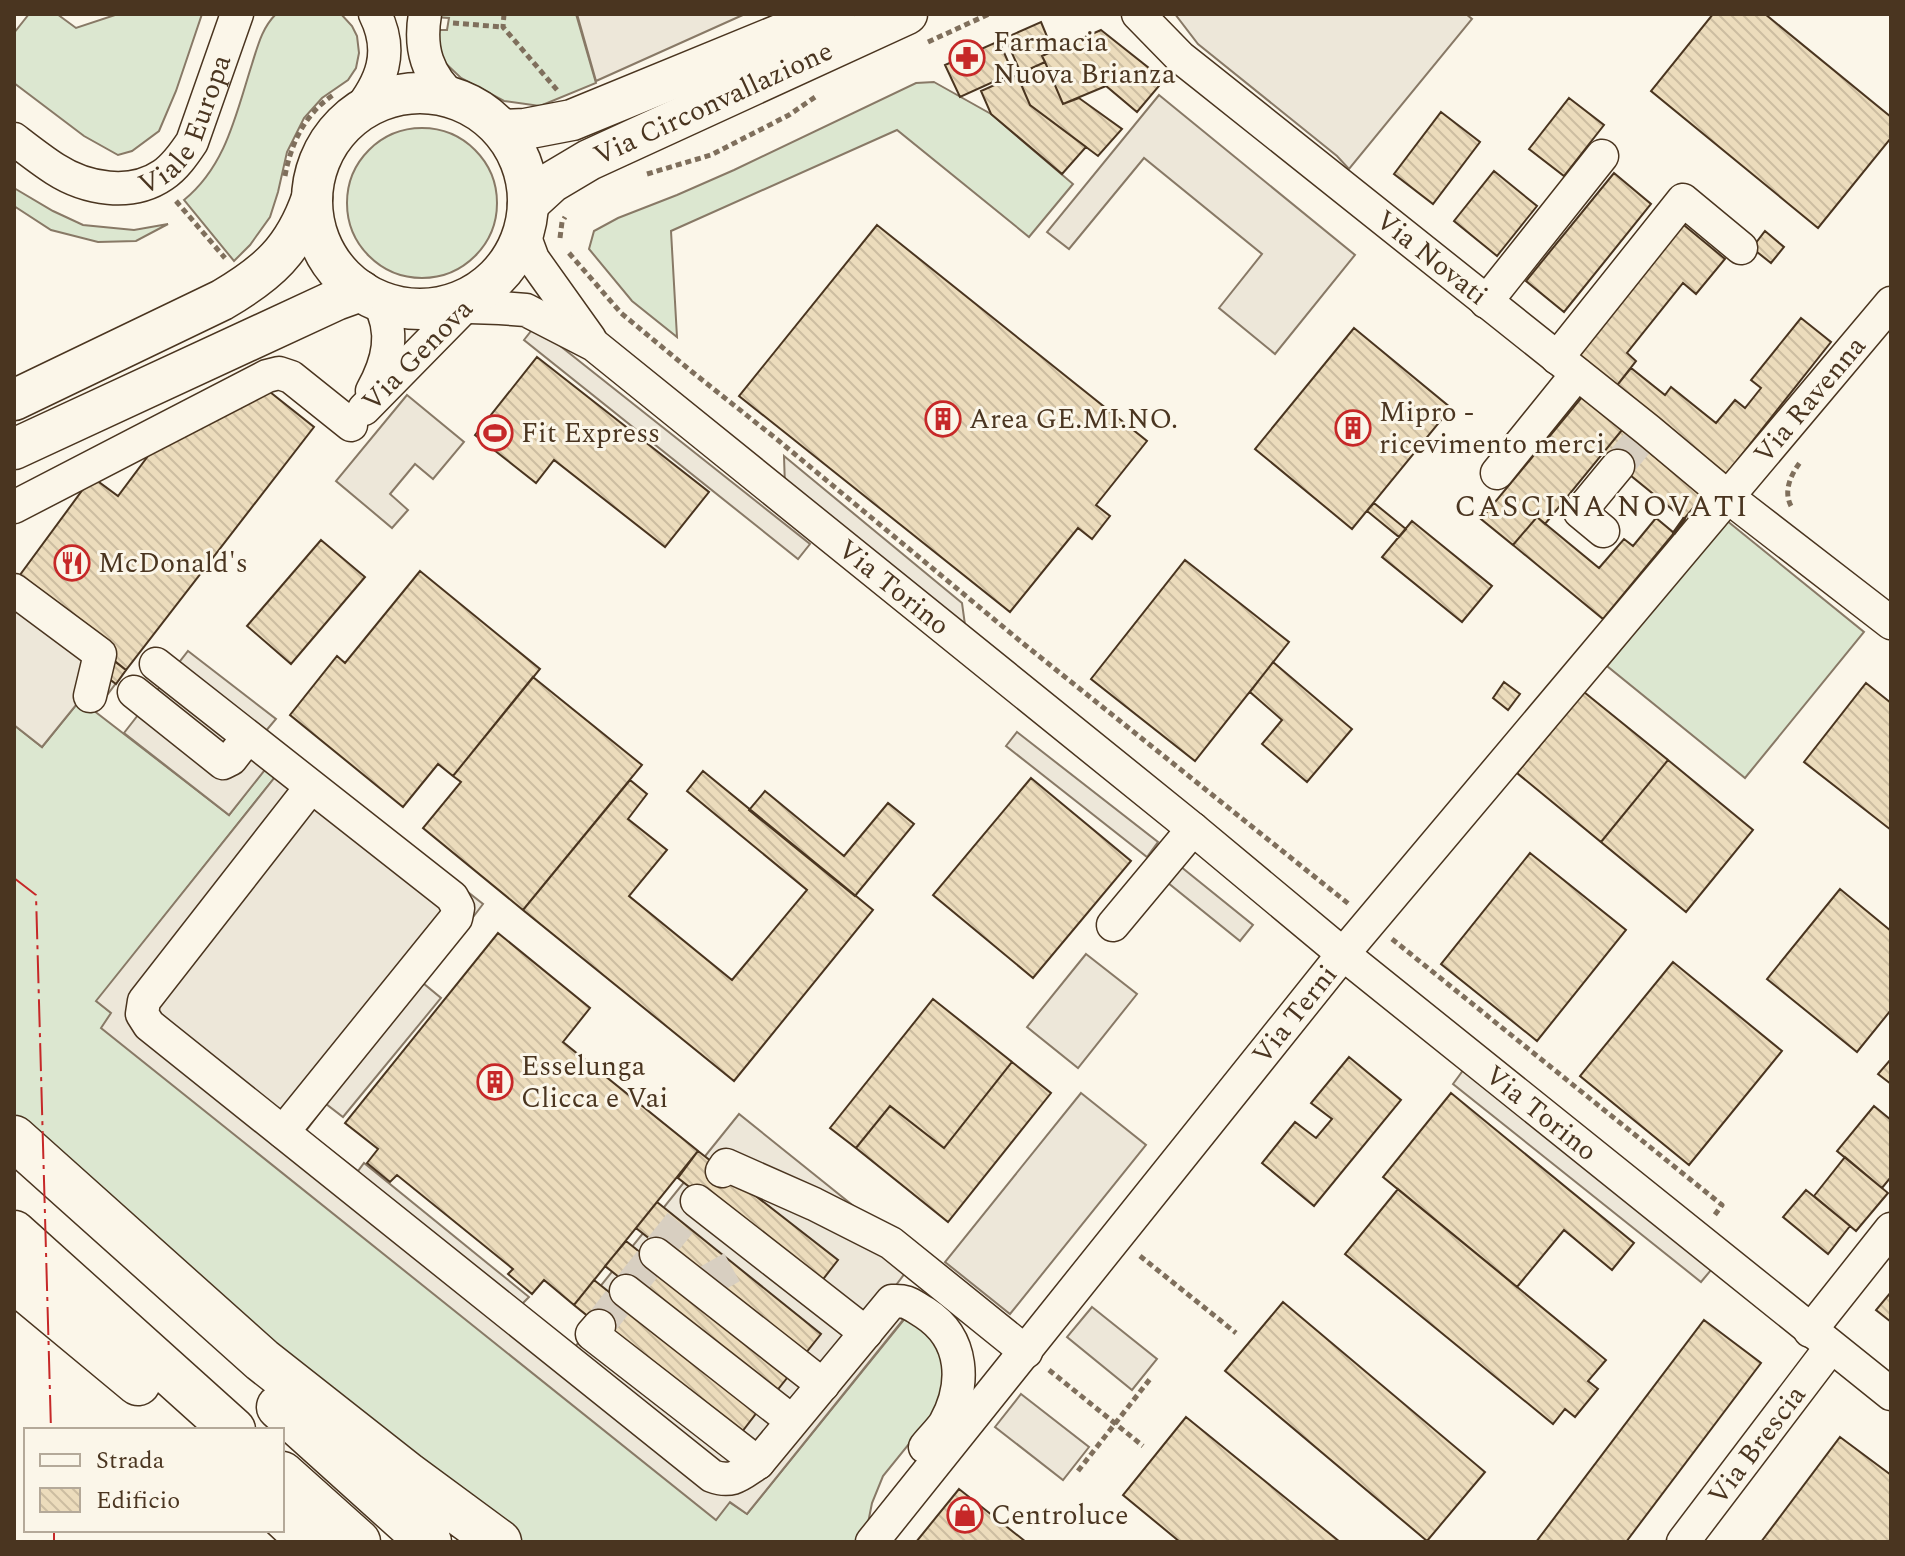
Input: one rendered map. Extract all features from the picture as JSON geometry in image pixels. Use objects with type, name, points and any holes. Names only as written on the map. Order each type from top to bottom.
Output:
[{"type":"highway","points":[[14,1138],[262,1360],[499,1542]]},
{"type":"highway","points":[[14,1170],[429,1542]]},
{"type":"highway","points":[[14,1233],[231,1428]]},
{"type":"highway","points":[[14,1280],[128,1374],[187,1428]]},
{"type":"highway","points":[[284,1476],[358,1542]]},
{"type":"highway","points":[[284,1517],[311,1542]]},
{"type":"main road","name":"Via Circonvallazione","points":[[502,130],[572,120],[835,14]]},
{"type":"main road","name":"Via Circonvallazione","points":[[525,218],[552,182],[589,160],[913,30]]},
{"type":"main road","points":[[427,93],[454,99],[482,112],[502,130],[522,165],[527,185],[525,218],[509,261],[496,277],[462,300],[409,308],[370,296],[340,273],[322,248],[297,193],[315,174],[348,102],[427,93]]},
{"type":"main road","points":[[14,400],[249,285],[288,245],[307,212],[297,193]]},
{"type":"main road","points":[[14,449],[336,300],[370,296]]},
{"type":"street","name":"Viale Europa","points":[[14,139],[56,170],[87,184],[119,189],[149,182],[163,175],[185,154],[192,142],[237,14]]},
{"type":"street","points":[[348,102],[374,88],[381,72],[385,57],[383,32],[375,14]]},
{"type":"street","points":[[425,14],[422,36],[426,59],[454,99]]},
{"type":"street","name":"Via Novati","points":[[1138,14],[1180,57],[1567,366],[1634,446],[1728,497],[1891,623]]},
{"type":"street","points":[[1486,302],[1602,156]]},
{"type":"street","points":[[1497,473],[1683,200],[1741,248]]},
{"type":"street","name":"Via Torino","points":[[525,218],[533,259],[594,345]]},
{"type":"street","name":"Via Genova","points":[[370,296],[387,322],[389,341],[383,372],[364,409],[462,300]]},
{"type":"street","name":"Via Torino","points":[[462,300],[526,310],[594,345],[1343,954],[1891,1394]]},
{"type":"street","name":"Via Ravenna","points":[[1728,497],[1891,303]]},
{"type":"street","points":[[14,507],[267,376],[279,373],[291,377],[351,425]]},
{"type":"street","points":[[1603,531],[1580,512],[1634,446]]},
{"type":"street","name":"Via Terni","points":[[881,1532],[1343,954],[1728,497]]},
{"type":"street","points":[[14,590],[100,654],[90,696]]},
{"type":"street","points":[[156,664],[452,897],[458,908],[456,918],[283,1132]]},
{"type":"street","points":[[134,692],[223,763],[231,759],[248,737]]},
{"type":"street","points":[[311,787],[144,1001],[142,1014],[149,1025],[712,1476],[724,1481],[758,1463],[892,1301],[933,1302],[1021,1358]]},
{"type":"street","points":[[1113,925],[1193,829]]},
{"type":"street","points":[[722,1171],[726,1165],[891,1243],[1021,1358]]},
{"type":"street","points":[[693,1207],[860,1340]]},
{"type":"street","name":"Via Brescia","points":[[1683,1542],[1891,1229]]},
{"type":"street","points":[[655,1254],[701,1284],[823,1385]]},
{"type":"street","points":[[736,1265],[745,1261],[860,1340]]},
{"type":"street","points":[[625,1293],[792,1421]]},
{"type":"street","points":[[881,1532],[898,1479],[944,1424],[957,1394],[959,1362],[948,1334],[932,1318],[905,1300]]},
{"type":"street","points":[[596,1330],[758,1463]]},
{"type":"path","points":[[913,30],[989,14]]},
{"type":"path","points":[[640,177],[711,155],[789,115],[820,94]]},
{"type":"path","points":[[297,193],[289,156],[303,126],[320,106],[348,102]]},
{"type":"path","points":[[176,201],[232,265]]},
{"type":"path","points":[[570,209],[562,222],[559,236],[562,246],[621,313],[1025,645],[1722,1205],[1697,1239]]},
{"type":"path","points":[[1793,510],[1788,500],[1790,475],[1804,456]]},
{"type":"path","points":[[1117,1238],[1236,1333]]},
{"type":"path","points":[[1021,1358],[1143,1446]]},
{"type":"path","points":[[1078,1471],[1150,1379]]},
{"type":"green space","points":[[29,14],[57,14],[76,28],[118,14],[202,14],[159,131],[132,151],[118,155],[84,136],[14,83],[14,33]]},
{"type":"green space","points":[[276,14],[341,14],[357,36],[359,53],[356,68],[348,80],[322,98],[304,118],[287,152],[270,217],[234,261],[184,200],[220,155],[235,120],[261,37]]},
{"type":"green space","points":[[437,14],[576,14],[596,83],[540,106],[504,101],[461,78],[439,57],[432,30],[447,30],[449,18],[435,17]]},
{"type":"green space","points":[[934,82],[991,114],[1073,184],[1029,237],[897,130],[671,231],[677,337],[632,301],[589,249],[594,231],[618,218],[734,170],[916,83]]},
{"type":"green space","points":[[422,128],[451,133],[475,150],[492,174],[497,203],[492,232],[475,256],[451,273],[422,278],[393,273],[369,256],[352,232],[347,203],[352,174],[369,150],[393,133]]},
{"type":"green space","points":[[14,188],[83,225],[134,230],[168,224],[136,241],[98,242],[51,230],[14,206]]},
{"type":"green space","points":[[1726,520],[1864,632],[1745,778],[1607,666]]},
{"type":"green space","points":[[80,700],[229,815],[268,765],[275,777],[97,1001],[716,1519],[729,1502],[747,1514],[903,1321],[882,1304],[946,1345],[947,1397],[883,1476],[872,1503],[867,1528],[855,1542],[517,1542],[408,1460],[14,1121],[14,725],[42,747]]},
{"type":"shaded area","points":[[577,14],[745,14],[596,81]]},
{"type":"shaded area","points":[[1175,14],[1466,14],[1472,19],[1349,169],[1198,44]]},
{"type":"shaded area","points":[[1159,95],[1355,255],[1275,354],[1219,308],[1262,254],[1144,158],[1069,249],[1047,232]]},
{"type":"shaded area","points":[[535,326],[810,544],[798,559],[524,340]]},
{"type":"shaded area","points":[[407,395],[464,442],[433,479],[415,464],[390,494],[408,510],[392,528],[336,481]]},
{"type":"shaded area","points":[[784,456],[962,603],[966,632],[785,487]]},
{"type":"shaded area","points":[[14,584],[126,670],[95,711],[80,700],[42,747],[14,725]]},
{"type":"shaded area","points":[[188,651],[276,719],[265,732],[283,747],[229,815],[124,733]]},
{"type":"shaded area","points":[[1017,732],[1158,842],[1147,857],[1006,746]]},
{"type":"shaded area","points":[[307,765],[483,904],[423,983],[441,998],[343,1117],[326,1104],[306,1131],[358,1171],[364,1163],[529,1297],[522,1304],[575,1347],[596,1321],[582,1309],[739,1114],[917,1257],[882,1304],[903,1320],[747,1514],[730,1502],[716,1520],[101,1028],[111,1013],[96,1001],[275,777]]},
{"type":"shaded area","points":[[1175,862],[1253,925],[1240,941],[1162,878]]},
{"type":"shaded area","points":[[1086,954],[1137,994],[1078,1068],[1027,1027]]},
{"type":"shaded area","points":[[1467,1065],[1716,1264],[1701,1282],[1453,1084]]},
{"type":"shaded area","points":[[1081,1093],[1146,1145],[1010,1314],[945,1262]]},
{"type":"shaded area","points":[[1092,1307],[1157,1359],[1132,1390],[1067,1337]]},
{"type":"shaded area","points":[[1021,1394],[1089,1447],[1063,1480],[995,1427]]},
{"type":"building","points":[[1713,14],[1765,14],[1891,117],[1891,138],[1818,228],[1651,91]]},
{"type":"building","points":[[1041,22],[1053,51],[1042,56],[1045,62],[1021,73],[1005,38]]},
{"type":"building","points":[[1101,30],[1164,80],[1137,112],[1106,86],[1063,104],[1042,56]]},
{"type":"building","points":[[999,41],[1013,73],[960,97],[945,65]]},
{"type":"building","points":[[1045,62],[1063,104],[1079,98],[1122,129],[1098,156],[1030,105],[1017,75]]},
{"type":"building","points":[[1017,75],[1030,105],[1086,147],[1062,174],[991,114],[981,91]]},
{"type":"building","points":[[1569,98],[1604,125],[1564,176],[1529,149]]},
{"type":"building","points":[[1441,112],[1480,142],[1433,204],[1394,174]]},
{"type":"building","points":[[1494,171],[1537,206],[1497,256],[1454,221]]},
{"type":"building","points":[[1614,173],[1651,204],[1564,312],[1526,281]]},
{"type":"building","points":[[1679,221],[1725,259],[1696,294],[1683,283],[1627,353],[1636,361],[1614,389],[1572,355]]},
{"type":"building","name":"Area GE.MI.NO.","points":[[877,225],[1147,441],[1096,505],[1110,516],[1092,539],[1078,528],[1010,612],[739,396]]},
{"type":"building","points":[[1765,231],[1784,247],[1771,263],[1752,248]]},
{"type":"building","points":[[1801,318],[1831,342],[1724,477],[1614,389],[1631,368],[1665,395],[1671,387],[1716,423],[1735,400],[1745,408],[1761,388],[1751,380]]},
{"type":"building","name":"Mipro - ricevimento merci","points":[[1354,328],[1451,408],[1352,529],[1255,449]]},
{"type":"building","points":[[537,357],[709,492],[665,547],[554,460],[536,483],[475,435]]},
{"type":"building","points":[[270,392],[314,427],[126,670],[14,583],[92,477],[118,496],[157,444]]},
{"type":"building","points":[[1582,397],[1622,430],[1545,524],[1537,517],[1513,545],[1481,519]]},
{"type":"building","points":[[1622,430],[1703,496],[1684,519],[1603,453]]},
{"type":"building","points":[[1374,503],[1406,529],[1399,537],[1367,511]]},
{"type":"building","points":[[1537,517],[1599,568],[1624,539],[1633,546],[1656,518],[1674,533],[1603,619],[1513,545]]},
{"type":"building","points":[[1412,521],[1492,586],[1462,622],[1382,557]]},
{"type":"building","points":[[321,540],[365,577],[291,664],[247,626]]},
{"type":"building","points":[[1185,560],[1289,642],[1195,761],[1091,679]]},
{"type":"building","points":[[420,571],[540,669],[453,776],[438,764],[403,807],[290,715],[337,656],[345,663]]},
{"type":"building","points":[[111,658],[126,670],[116,684],[100,672]]},
{"type":"building","points":[[1273,662],[1352,729],[1307,782],[1262,744],[1282,720],[1250,692]]},
{"type":"building","points":[[533,677],[642,765],[523,910],[423,828],[461,782],[453,776]]},
{"type":"building","points":[[1504,682],[1520,694],[1508,710],[1493,698]]},
{"type":"building","points":[[1866,683],[1891,703],[1891,830],[1804,762]]},
{"type":"building","points":[[1584,692],[1668,760],[1601,842],[1517,773]]},
{"type":"building","points":[[1668,760],[1753,830],[1686,912],[1601,842]]},
{"type":"building","points":[[703,771],[873,910],[734,1081],[523,910],[630,780],[647,794],[628,819],[667,850],[629,896],[732,980],[807,890],[687,791]]},
{"type":"building","points":[[1031,778],[1131,861],[1033,978],[933,895]]},
{"type":"building","points":[[765,791],[844,856],[888,803],[914,824],[855,896],[749,810]]},
{"type":"building","points":[[1530,853],[1626,930],[1537,1041],[1441,964]]},
{"type":"building","points":[[1840,889],[1891,931],[1891,1010],[1857,1052],[1767,979]]},
{"type":"building","name":"Esselunga Clicca e Vai","points":[[498,933],[590,1008],[563,1042],[698,1151],[574,1305],[544,1280],[532,1294],[508,1274],[513,1269],[397,1175],[390,1182],[367,1163],[378,1149],[345,1123]]},
{"type":"building","points":[[1673,962],[1782,1051],[1689,1165],[1580,1076]]},
{"type":"building","points":[[933,999],[1012,1062],[944,1148],[890,1106],[856,1148],[830,1128]]},
{"type":"building","points":[[1349,1057],[1401,1100],[1314,1206],[1262,1163],[1295,1122],[1316,1138],[1332,1119],[1311,1103]]},
{"type":"building","points":[[1891,1059],[1891,1084],[1878,1074]]},
{"type":"building","points":[[1012,1062],[1051,1093],[948,1222],[856,1148],[890,1106],[944,1148]]},
{"type":"building","points":[[1451,1093],[1634,1243],[1612,1270],[1564,1230],[1517,1287],[1383,1177]]},
{"type":"building","points":[[1874,1106],[1891,1120],[1891,1177],[1882,1188],[1837,1151]]},
{"type":"building","points":[[698,1151],[838,1260],[817,1287],[678,1178]]},
{"type":"building","points":[[1845,1157],[1888,1193],[1856,1231],[1814,1196]]},
{"type":"building","points":[[1398,1189],[1606,1360],[1588,1381],[1598,1389],[1575,1417],[1565,1409],[1553,1424],[1345,1254]]},
{"type":"building","points":[[1806,1190],[1850,1226],[1828,1254],[1783,1217]]},
{"type":"building","points":[[657,1202],[821,1334],[801,1359],[636,1228]]},
{"type":"building","points":[[626,1241],[791,1373],[771,1398],[605,1266]]},
{"type":"building","points":[[594,1280],[758,1411],[738,1437],[574,1305]]},
{"type":"building","points":[[1891,1292],[1891,1322],[1876,1310]]},
{"type":"building","points":[[1283,1302],[1485,1472],[1427,1541],[1225,1371]]},
{"type":"building","points":[[1704,1320],[1761,1363],[1626,1542],[1536,1542]]},
{"type":"building","points":[[1186,1417],[1340,1542],[1180,1542],[1123,1495]]},
{"type":"building","points":[[1840,1437],[1891,1475],[1891,1542],[1761,1542]]},
{"type":"building","name":"Centroluce","points":[[959,1489],[1026,1542],[916,1542]]},
{"type":"tunnel","points":[[1618,466],[1637,443]]},
{"type":"tunnel","points":[[660,1248],[681,1222]]},
{"type":"tunnel","points":[[630,1286],[650,1261]]},
{"type":"tunnel","points":[[704,1283],[736,1265]]},
{"type":"tunnel","points":[[599,1326],[619,1300]]},
{"type":"wall","points":[[1674,533],[1684,519]]},
{"type":"power","points":[[14,878],[36,895],[51,1428]]},
{"type":"power","points":[[54,1532],[54,1542]]},
{"type":"place","name":"Farmacia Nuova Brianza","points":[[967,58]]},
{"type":"place","name":"Area GE.MI.NO.","points":[[943,419]]},
{"type":"place","name":"Mipro - ricevimento merci","points":[[1353,428]]},
{"type":"place","name":"Fit Express","points":[[495,433]]},
{"type":"place","name":"McDonald's","points":[[72,563]]},
{"type":"place","name":"Esselunga Clicca e Vai","points":[[495,1082]]},
{"type":"place","name":"Centroluce","points":[[965,1515]]},
{"type":"district","name":"CASCINA NOVATI","points":[[1602,507]]}]
